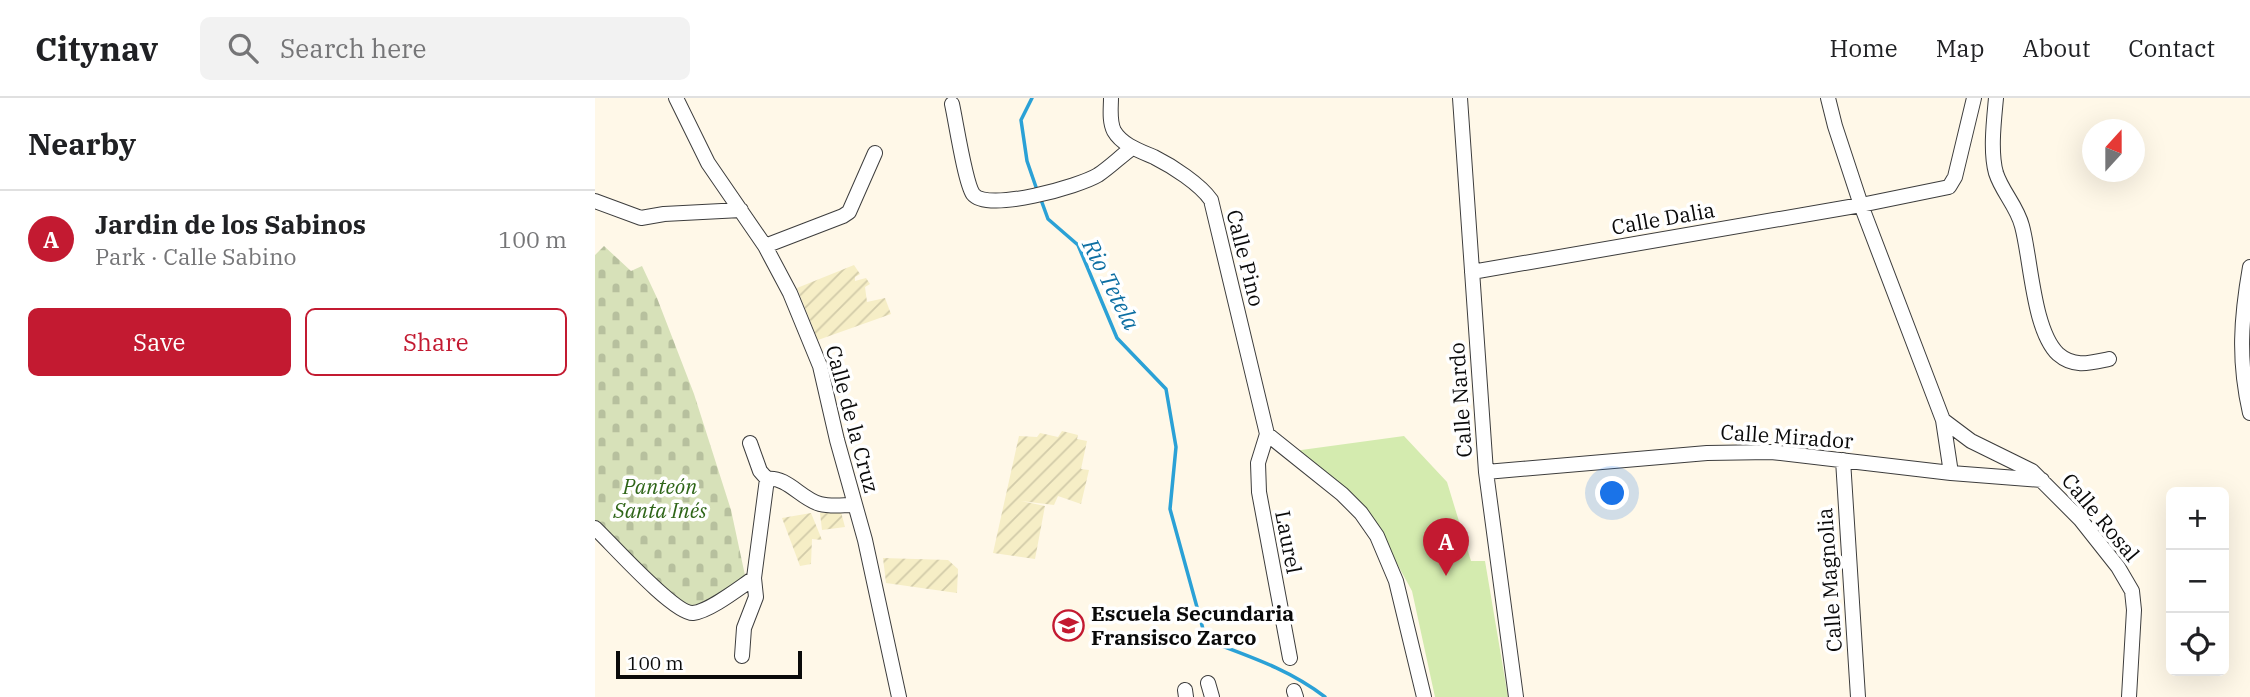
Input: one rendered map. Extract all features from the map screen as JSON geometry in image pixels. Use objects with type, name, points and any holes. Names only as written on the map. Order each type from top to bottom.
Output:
[{"type":"street","name":"Calle de la Cruz","points":[[676,98],[708,163],[765,246],[790,293],[820,366],[865,540],[899,697]]},
{"type":"street","name":"Calle Pino","points":[[1111,98],[1114,131],[1132,148],[1157,158],[1198,186],[1211,200],[1266,434]]},
{"type":"street","name":"Calle Nardo","points":[[1460,98],[1486,472],[1516,697]]},
{"type":"street","points":[[1828,98],[1861,205],[1943,420],[1951,473]]},
{"type":"street","name":"Calle Dalia","points":[[1472,272],[1945,188],[1952,184],[1974,98]]},
{"type":"street","points":[[1996,98],[1996,172],[2018,212],[2044,330],[2056,352],[2070,363],[2086,364],[2109,359]]},
{"type":"street","points":[[952,104],[972,193],[986,200],[1020,199],[1068,188],[1097,175],[1132,148]]},
{"type":"street","points":[[765,246],[849,212],[875,153]]},
{"type":"street","points":[[595,201],[641,218],[664,214],[741,210]]},
{"type":"street","points":[[2250,267],[2242,336],[2242,378],[2250,413]]},
{"type":"street","name":"Calle Rosal","points":[[1943,420],[1971,441],[2026,467],[2042,480],[2080,519],[2118,567],[2132,591],[2134,626],[2129,697]]},
{"type":"street","points":[[1266,434],[1342,494],[1361,513],[1377,536],[1396,581],[1424,697]]},
{"type":"street","name":"Laurel","points":[[1266,434],[1258,463],[1259,492],[1290,658]]},
{"type":"street","points":[[742,656],[744,628],[756,597],[754,578],[767,487],[767,478],[760,471],[750,443]]},
{"type":"street","name":"Calle Mirador","points":[[1486,472],[1707,453],[1771,452],[1951,473],[2042,480]]},
{"type":"street","name":"Calle Magnolia","points":[[1843,460],[1858,697]]},
{"type":"street","points":[[767,478],[775,477],[807,499],[822,505],[854,505]]},
{"type":"street","points":[[595,528],[670,602],[686,612],[705,609],[754,578]]},
{"type":"shaded area","points":[[854,265],[860,274],[855,277],[855,281],[866,278],[870,284],[865,287],[867,302],[885,298],[891,314],[818,340],[797,288]]},
{"type":"shaded area","points":[[1062,431],[1078,435],[1077,439],[1087,441],[1081,469],[1089,470],[1081,504],[1058,496],[1054,505],[1021,501],[1045,506],[1035,559],[993,553],[1019,436],[1037,437],[1040,433],[1058,437]]},
{"type":"shaded area","points":[[841,512],[845,527],[822,530],[820,513]]},
{"type":"shaded area","points":[[811,513],[822,540],[812,539],[811,564],[800,566],[782,518]]},
{"type":"shaded area","points":[[883,558],[948,560],[958,569],[957,593],[886,583]]},
{"type":"green space","name":"Panteón Santa Inés","points":[[604,246],[631,271],[642,266],[694,394],[731,510],[746,580],[700,605],[684,606],[595,525],[595,255]]},
{"type":"green space","points":[[1404,436],[1447,482],[1471,561],[1485,561],[1508,697],[1435,697],[1412,591],[1371,516],[1294,451]]},
{"type":"waterway","name":"Rio Tetela","points":[[1032,98],[1021,120],[1027,161],[1037,190]]},
{"type":"waterway","name":"Rio Tetela","points":[[1040,197],[1048,219],[1078,245],[1117,338],[1166,389],[1176,447],[1170,509],[1206,640],[1283,671],[1325,697]]},
{"type":"place","name":"Jardin de los Sabinos","points":[[1446,576]]},
{"type":"place","name":"Escuela Secundaria Fransisco Zarco","points":[[1068,625]]}]
